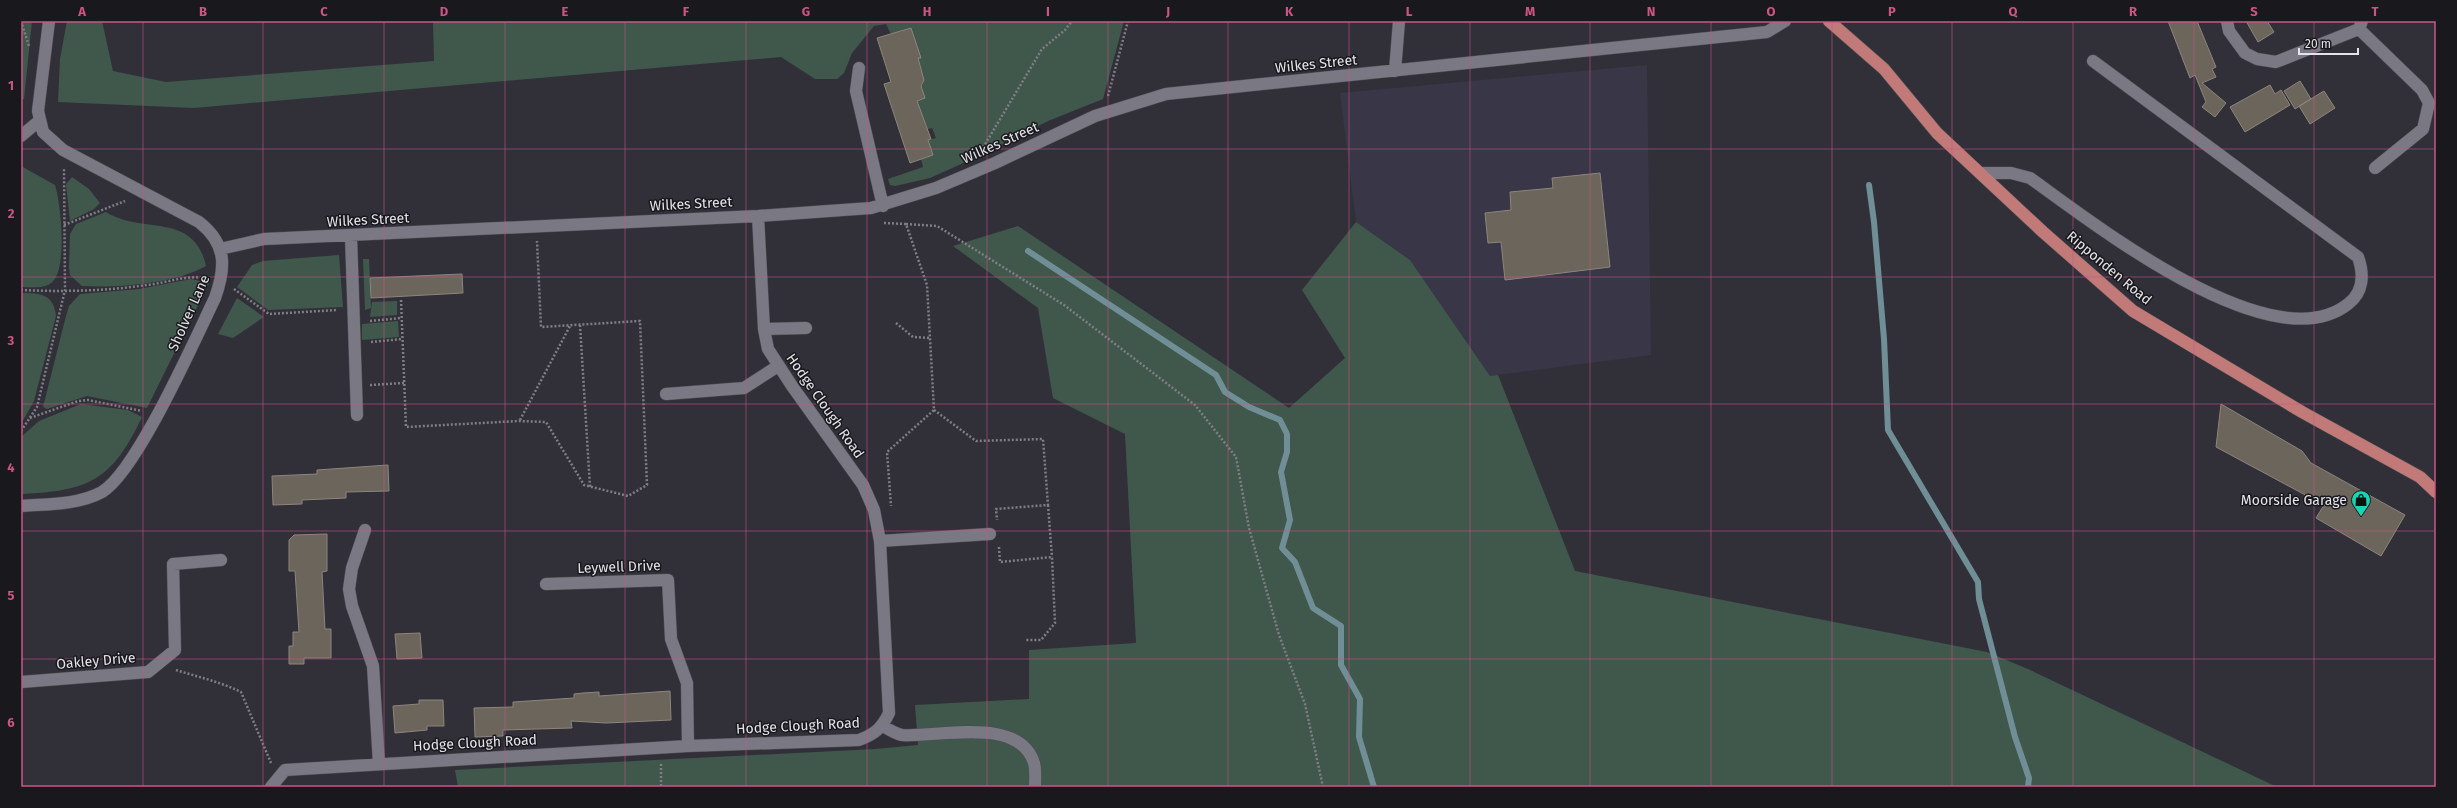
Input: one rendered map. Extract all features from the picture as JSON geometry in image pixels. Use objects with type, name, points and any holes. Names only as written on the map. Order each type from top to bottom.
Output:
[{"type":"main road","name":"Ripponden Road","points":[[1829,21],[1884,68],[1937,133],[2043,232],[2133,311],[2302,412],[2420,477],[2436,492]]},
{"type":"street","points":[[21,136],[39,122],[38,111],[49,21]]},
{"type":"street","points":[[1395,71],[1399,21]]},
{"type":"street","name":"Wilkes Street","points":[[220,248],[264,239],[758,216],[883,206],[936,188],[1107,112],[1166,94],[1767,32],[1785,21]]},
{"type":"street","points":[[2227,21],[2230,31],[2245,53],[2257,59],[2276,62],[2360,25],[2422,90],[2429,103],[2423,129],[2375,168]]},
{"type":"street","points":[[1980,172],[2011,173],[2030,178],[2131,250],[2216,297],[2268,314],[2295,317],[2319,316],[2337,312],[2350,302],[2359,291],[2362,280],[2362,268],[2358,258],[2093,61]]},
{"type":"street","points":[[859,68],[856,91],[883,206]]},
{"type":"street","name":"Sholver Lane","points":[[21,506],[77,501],[102,492],[122,473],[155,418],[215,298],[222,280],[224,261],[220,248],[208,229],[199,222],[64,150],[43,132],[39,122]]},
{"type":"street","name":"Hodge Clough Road","points":[[275,782],[285,770],[688,746],[860,740],[873,735],[882,726],[889,712],[880,540],[875,514],[863,485],[778,366],[768,349],[764,329],[758,216]]},
{"type":"street","points":[[351,236],[357,415]]},
{"type":"street","points":[[764,329],[806,328]]},
{"type":"street","points":[[666,394],[744,388],[778,366]]},
{"type":"street","points":[[365,530],[352,568],[349,589],[352,606],[373,666],[379,764]]},
{"type":"street","points":[[880,540],[995,534]]},
{"type":"street","name":"Oakley Drive","points":[[21,682],[148,672],[175,650],[173,564],[221,560]]},
{"type":"street","name":"Leywell Drive","points":[[546,584],[668,580],[671,639],[687,683],[688,746]]},
{"type":"street","points":[[882,726],[901,735],[955,731],[998,734],[1016,741],[1028,751],[1034,763],[1035,787]]},
{"type":"path","points":[[987,166],[980,153],[1042,49],[1065,30],[1072,21]]},
{"type":"path","points":[[1107,112],[1108,94],[1128,21]]},
{"type":"path","points":[[21,431],[38,407],[65,290],[64,150]]},
{"type":"path","points":[[64,225],[144,194]]},
{"type":"path","points":[[883,206],[882,223],[937,226],[1064,305],[1195,406],[1236,457],[1249,528],[1279,635],[1304,704],[1323,787]]},
{"type":"path","points":[[906,224],[927,285],[934,410]]},
{"type":"path","points":[[401,300],[406,427],[519,421],[546,422],[584,485],[628,496],[647,485],[640,321],[541,327],[537,227]]},
{"type":"path","points":[[21,290],[65,290],[149,285],[191,276],[222,280],[269,314],[354,309]]},
{"type":"path","points":[[354,322],[401,318]]},
{"type":"path","points":[[896,323],[913,337],[930,338]]},
{"type":"path","points":[[580,325],[590,487]]},
{"type":"path","points":[[519,421],[570,326]]},
{"type":"path","points":[[355,343],[402,339]]},
{"type":"path","points":[[356,387],[404,383]]},
{"type":"path","points":[[30,418],[78,401],[88,400],[130,408],[155,418]]},
{"type":"path","points":[[934,410],[976,441],[1043,439],[1052,557],[1055,623],[1041,640],[1026,640]]},
{"type":"path","points":[[875,514],[892,514],[887,452],[934,410]]},
{"type":"path","points":[[1048,505],[996,509],[995,534],[1000,562],[1052,557]]},
{"type":"path","points":[[164,658],[175,669],[212,682],[224,684],[241,692],[275,782]]},
{"type":"path","points":[[660,748],[661,787]]},
{"type":"shaded area","points":[[1647,65],[1651,355],[1490,376],[1410,260],[1356,222],[1340,93]]},
{"type":"green space","points":[[21,21],[32,21],[24,99],[21,100]]},
{"type":"green space","points":[[67,21],[102,21],[113,71],[166,82],[434,61],[433,21],[1124,21],[1103,99],[1048,121],[979,156],[930,178],[895,186],[890,185],[888,179],[923,167],[921,159],[928,140],[936,138],[932,128],[924,130],[913,88],[922,85],[924,80],[923,75],[906,62],[920,57],[910,28],[891,34],[886,24],[874,26],[852,53],[844,73],[837,79],[815,79],[781,57],[194,108],[58,102],[60,59]]},
{"type":"green space","points":[[21,166],[55,185],[59,206],[62,237],[60,266],[51,283],[41,287],[21,287]]},
{"type":"green space","points":[[72,177],[89,189],[100,203],[94,209],[70,221],[66,184]]},
{"type":"green space","points":[[106,212],[120,219],[179,231],[190,238],[200,249],[206,266],[178,277],[146,284],[82,286],[70,275],[70,234],[76,224]]},
{"type":"green space","points":[[1356,222],[1410,260],[1490,376],[1498,375],[1575,571],[1987,652],[2028,669],[2277,787],[458,787],[455,770],[875,749],[918,745],[915,705],[1029,699],[1029,650],[1136,643],[1125,434],[1053,398],[1038,308],[953,246],[1018,226],[1289,408],[1345,358],[1302,290]]},
{"type":"green space","points":[[339,255],[343,307],[268,310],[237,287],[252,265],[263,261]]},
{"type":"green space","points":[[363,259],[369,259],[371,308],[365,310]]},
{"type":"green space","points":[[191,279],[209,283],[147,408],[87,396],[47,409],[43,407],[69,306],[80,294],[139,289]]},
{"type":"green space","points":[[21,293],[40,294],[45,296],[52,303],[56,316],[34,401],[21,424]]},
{"type":"green space","points":[[237,298],[264,317],[233,338],[218,334]]},
{"type":"green space","points":[[397,301],[397,315],[370,317],[372,302]]},
{"type":"green space","points":[[398,321],[399,337],[362,340],[362,324]]},
{"type":"green space","points":[[81,404],[128,410],[142,417],[120,455],[109,468],[96,478],[82,485],[65,490],[21,494],[21,437],[39,421]]},
{"type":"building","points":[[2168,21],[2197,21],[2216,67],[2212,69],[2216,77],[2202,83],[2226,103],[2215,117],[2202,107],[2206,102],[2195,75],[2190,78]]},
{"type":"building","points":[[2246,21],[2267,21],[2274,32],[2258,42]]},
{"type":"building","points":[[911,28],[921,58],[918,58],[924,80],[921,86],[925,98],[917,101],[931,139],[928,140],[933,155],[910,163],[884,84],[891,82],[877,38]]},
{"type":"building","points":[[2300,81],[2311,99],[2295,109],[2284,91]]},
{"type":"building","points":[[2270,85],[2275,94],[2281,90],[2290,105],[2245,132],[2230,107]]},
{"type":"building","points":[[2324,91],[2335,108],[2310,124],[2299,106]]},
{"type":"building","points":[[1600,173],[1610,267],[1505,280],[1501,242],[1488,243],[1485,213],[1511,210],[1510,192],[1553,188],[1552,178]]},
{"type":"building","points":[[462,274],[463,293],[371,298],[370,278]]},
{"type":"building","points":[[2221,404],[2302,451],[2311,463],[2405,515],[2381,556],[2316,518],[2324,505],[2216,447]]},
{"type":"building","points":[[388,465],[389,491],[346,492],[346,498],[302,500],[302,504],[273,505],[272,476],[317,474],[317,470]]},
{"type":"building","points":[[327,534],[327,571],[322,572],[325,629],[331,629],[331,658],[304,658],[304,664],[289,664],[289,646],[293,646],[293,632],[299,632],[295,571],[289,571],[289,540],[294,535]]},
{"type":"building","points":[[420,633],[422,658],[397,659],[395,634]]},
{"type":"building","points":[[670,691],[671,720],[606,723],[571,721],[572,728],[503,730],[503,736],[475,737],[474,708],[513,707],[513,702],[574,698],[574,694],[583,693],[599,692],[599,696]]},
{"type":"building","points":[[419,700],[443,700],[444,726],[427,726],[427,730],[395,733],[393,706],[419,704]]},
{"type":"waterway","points":[[1869,185],[1874,222],[1884,339],[1888,430],[1978,582],[1979,599],[2015,737],[2029,778],[2028,787]]},
{"type":"waterway","points":[[1028,251],[1216,375],[1225,392],[1249,407],[1280,420],[1287,434],[1287,452],[1281,472],[1290,520],[1282,548],[1295,562],[1313,608],[1341,626],[1341,665],[1360,699],[1359,737],[1374,787]]},
{"type":"place","name":"Moorside Garage","points":[[2361,517]]}]
